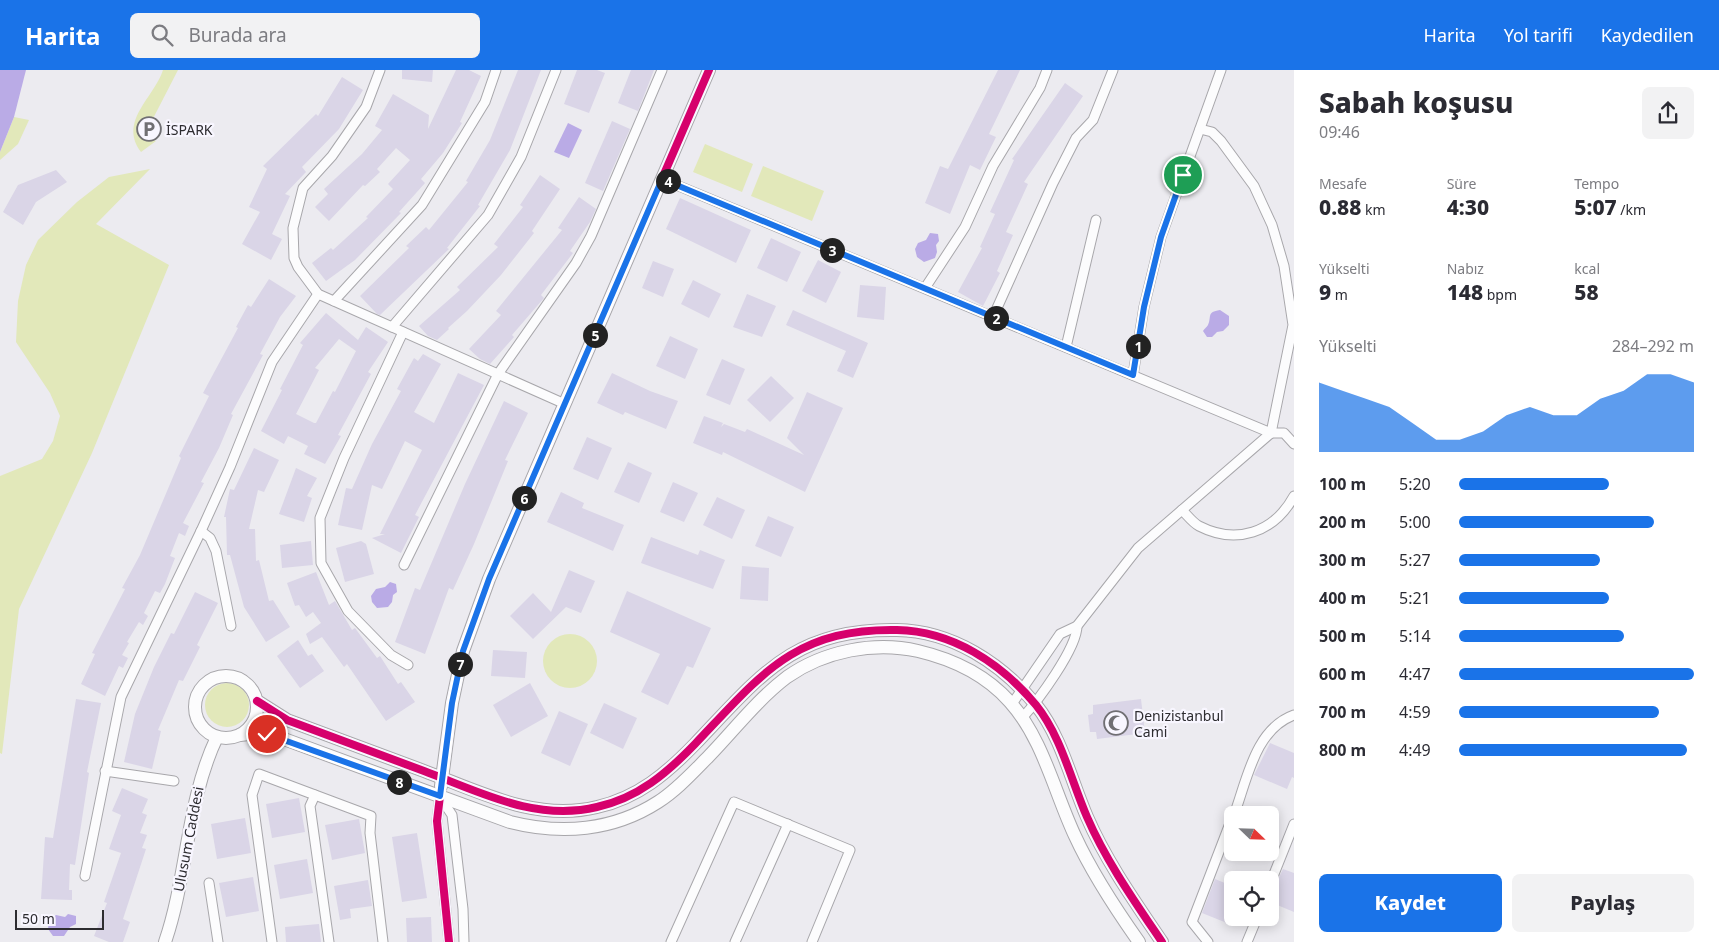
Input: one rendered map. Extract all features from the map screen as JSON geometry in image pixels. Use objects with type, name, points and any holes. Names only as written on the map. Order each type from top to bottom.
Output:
[{"type":"street","points":[[380,70],[366,106],[332,156],[303,188],[293,228],[294,258],[298,267],[318,294],[565,404]]},
{"type":"street","points":[[334,301],[422,205],[484,102],[496,70]]},
{"type":"street","points":[[392,327],[488,215],[521,157],[556,70]]},
{"type":"street","points":[[404,565],[498,374],[576,263],[591,236],[662,70]]},
{"type":"street","points":[[449,942],[437,821],[452,703],[463,651],[489,579],[709,70]]},
{"type":"street","points":[[925,288],[965,227],[993,166],[1040,88],[1048,70]]},
{"type":"street","points":[[994,317],[1054,183],[1076,138],[1093,120],[1113,70]]},
{"type":"street","points":[[1133,375],[1144,307],[1161,237],[1221,70]]},
{"type":"street","points":[[1012,704],[1060,634],[1077,626],[1138,548],[1271,433],[1293,325],[1284,266],[1272,225],[1254,186],[1221,140],[1212,132],[1200,128]]},
{"type":"street","points":[[662,179],[1271,433],[1284,433],[1294,444]]},
{"type":"street","points":[[1066,347],[1096,220]]},
{"type":"street","points":[[85,876],[121,697],[230,467],[272,362],[318,294]]},
{"type":"street","points":[[403,332],[344,458],[320,518],[321,563],[348,611],[391,655],[408,665]]},
{"type":"street","points":[[1182,510],[1197,525],[1218,533],[1242,536],[1262,530],[1280,514],[1294,496]]},
{"type":"street","points":[[201,531],[210,538],[216,551],[231,626]]},
{"type":"street","points":[[1022,718],[1035,704],[1075,641],[1077,626]]},
{"type":"street","points":[[257,701],[287,720],[513,804],[533,809],[578,810],[621,800],[643,789],[664,773],[768,670],[796,651],[846,632],[907,630],[941,637],[984,657],[1022,690],[1047,720],[1088,818],[1103,848],[1133,901],[1162,942]]},
{"type":"street","points":[[240,735],[251,726],[256,718],[257,701],[250,685],[234,676],[217,676],[202,686],[194,702],[197,720],[208,733],[217,737],[226,738],[259,733],[272,735],[510,822],[543,829],[578,829],[628,817],[660,801],[678,786],[766,695],[788,677],[806,667],[840,653],[862,648],[887,647],[935,655],[980,676],[1001,692],[1022,718],[1038,747],[1079,843],[1115,907],[1138,942]]},
{"type":"street","points":[[1237,806],[1262,740],[1271,729],[1294,715]]},
{"type":"street","name":"Ulusum Caddesi","points":[[166,942],[178,895],[199,783],[217,737]]},
{"type":"street","points":[[105,771],[174,781]]},
{"type":"street","points":[[272,942],[252,795],[259,774],[371,816],[370,833],[383,942]]},
{"type":"street","points":[[315,795],[310,806],[329,942]]},
{"type":"street","points":[[440,796],[452,815],[463,909],[464,942]]},
{"type":"street","points":[[671,942],[734,802],[850,850],[812,942]]},
{"type":"street","points":[[736,942],[788,824]]},
{"type":"street","points":[[1275,871],[1294,824]]},
{"type":"street","points":[[1208,942],[1192,922],[1224,840]]},
{"type":"street","points":[[209,883],[218,942]]},
{"type":"street","points":[[1247,942],[1254,926]]},
{"type":"green space","points":[[163,70],[178,70],[144,136],[156,141],[141,152],[135,141],[133,130],[135,120]]},
{"type":"green space","points":[[14,117],[29,120],[18,144],[0,160],[0,152]]},
{"type":"green space","points":[[705,144],[753,164],[742,192],[693,172]]},
{"type":"green space","points":[[763,166],[824,191],[812,221],[751,196]]},
{"type":"green space","points":[[150,169],[96,224],[169,265],[92,453],[19,609],[2,754],[0,753],[0,476],[42,459],[53,441],[60,416],[50,393],[16,342],[18,301],[26,265],[38,240],[77,202],[109,177]]},
{"type":"green space","points":[[565,634],[575,634],[585,638],[593,646],[597,661],[593,676],[585,684],[575,688],[565,688],[555,684],[547,676],[543,666],[543,656],[547,646],[555,638]]},
{"type":"green space","points":[[223,683],[231,683],[243,689],[249,705],[243,721],[231,727],[223,727],[211,721],[205,709],[205,701],[211,689]]},
{"type":"shaded area","points":[[0,70],[26,70],[14,117],[0,152]]},
{"type":"shaded area","points":[[568,123],[582,130],[569,158],[554,152]]},
{"type":"shaded area","points":[[930,233],[938,234],[937,252],[935,258],[924,262],[917,257],[915,249],[918,243],[926,240]]},
{"type":"shaded area","points":[[1220,310],[1229,316],[1229,325],[1212,337],[1207,337],[1203,331],[1208,325],[1210,315]]},
{"type":"shaded area","points":[[390,582],[396,584],[397,592],[393,595],[392,602],[388,607],[377,608],[372,602],[371,596],[376,589],[385,587]]},
{"type":"shaded area","points":[[68,914],[76,916],[76,924],[70,927],[64,936],[53,936],[48,929],[49,921],[56,915],[65,917]]},
{"type":"building","points":[[402,70],[433,70],[432,82],[402,79]]},
{"type":"building","points":[[456,70],[469,70],[481,76],[460,122],[462,123],[443,153],[421,179],[425,183],[399,212],[401,213],[355,260],[326,281],[312,263],[331,248],[333,250],[368,218],[366,217],[393,189],[388,184],[410,160],[396,148],[377,169],[380,172],[365,186],[363,185],[329,221],[315,207],[328,194],[324,189],[362,154],[382,130],[375,126],[393,94],[429,115],[428,129]]},
{"type":"building","points":[[518,70],[541,70],[510,150],[478,205],[480,206],[447,248],[449,249],[380,315],[377,314],[360,296],[409,248],[406,246],[426,227],[429,230],[468,182],[466,181],[490,140]]},
{"type":"building","points":[[577,70],[597,70],[605,73],[589,113],[564,104]]},
{"type":"building","points":[[631,70],[654,70],[638,111],[618,103]]},
{"type":"building","points":[[998,70],[1020,70],[989,134],[996,137],[980,170],[970,165],[950,214],[925,203],[940,166],[948,169]]},
{"type":"building","points":[[342,77],[363,90],[339,129],[302,167],[306,172],[285,194],[290,196],[272,234],[282,239],[271,260],[242,244],[260,212],[249,207],[267,169],[263,166],[316,114],[318,116]]},
{"type":"building","points":[[1065,83],[1083,96],[1024,182],[1028,184],[1006,232],[1013,235],[997,271],[1000,273],[983,306],[958,292],[982,248],[980,247],[995,214],[990,212],[1014,160],[1012,159]]},
{"type":"building","points":[[612,121],[630,129],[603,191],[585,183]]},
{"type":"building","points":[[56,170],[67,182],[36,202],[23,225],[3,212],[18,185]]},
{"type":"building","points":[[540,175],[560,189],[532,231],[534,233],[501,275],[449,329],[437,340],[428,336],[419,326],[460,290],[457,287],[498,247],[494,244],[523,207],[520,205]]},
{"type":"building","points":[[579,197],[596,209],[590,222],[570,251],[573,253],[541,295],[544,298],[512,335],[514,337],[490,364],[480,359],[469,349],[501,315],[496,311],[562,230],[558,228]]},
{"type":"building","points":[[680,198],[751,230],[736,263],[666,229]]},
{"type":"building","points":[[771,238],[801,252],[787,282],[757,268]]},
{"type":"building","points":[[818,260],[841,272],[826,303],[802,291]]},
{"type":"building","points":[[653,261],[674,269],[663,297],[642,288]]},
{"type":"building","points":[[269,279],[296,296],[280,317],[260,354],[263,355],[231,414],[233,415],[219,448],[201,482],[204,483],[183,523],[189,526],[185,536],[179,533],[170,556],[175,558],[165,584],[160,593],[155,591],[144,613],[148,616],[143,625],[139,622],[127,642],[129,643],[122,655],[128,658],[123,668],[119,666],[105,696],[81,684],[95,654],[92,653],[125,589],[122,588],[140,555],[181,458],[179,456],[209,396],[203,393],[238,328],[236,327],[248,305],[251,307]]},
{"type":"building","points":[[693,280],[721,294],[709,318],[681,304]]},
{"type":"building","points":[[860,285],[886,287],[884,320],[857,317]]},
{"type":"building","points":[[747,294],[776,306],[762,337],[733,327]]},
{"type":"building","points":[[793,310],[868,343],[853,378],[837,371],[846,351],[786,325]]},
{"type":"building","points":[[326,313],[358,340],[366,327],[388,342],[368,372],[371,374],[338,435],[341,436],[325,464],[304,454],[308,446],[288,436],[284,444],[261,431],[303,345],[300,343]],"holes":[[[339,339],[356,351],[335,392],[333,391],[316,423],[296,414],[319,370],[315,368]]]},
{"type":"building","points":[[670,336],[698,349],[685,379],[656,366]]},
{"type":"building","points":[[423,354],[441,364],[414,412],[434,423],[458,373],[484,385],[415,515],[419,517],[401,553],[372,538],[385,534],[380,534],[422,450],[405,441],[382,489],[372,485],[362,530],[338,525],[346,488],[352,489],[372,444],[401,391],[397,389],[414,358],[418,361]]},
{"type":"building","points":[[722,359],[745,369],[730,405],[706,395]]},
{"type":"building","points":[[612,373],[650,391],[678,401],[666,429],[625,412],[623,415],[597,403]]},
{"type":"building","points":[[771,376],[794,398],[770,422],[747,400]]},
{"type":"building","points":[[807,392],[843,408],[805,492],[723,452],[722,455],[693,443],[704,416],[723,423],[721,427],[724,424],[745,432],[747,429],[804,455],[787,438]]},
{"type":"building","points":[[504,401],[528,413],[505,460],[508,461],[474,544],[453,590],[449,588],[425,654],[395,642],[415,588],[420,590],[465,484]]},
{"type":"building","points":[[587,437],[612,448],[598,480],[573,469]]},
{"type":"building","points":[[254,448],[279,460],[264,492],[258,490],[249,529],[255,529],[256,561],[259,560],[269,601],[273,600],[290,627],[266,642],[244,607],[230,555],[227,555],[226,517],[224,517],[230,489],[234,490]]},
{"type":"building","points":[[628,462],[652,473],[639,503],[614,492]]},
{"type":"building","points":[[296,468],[317,478],[307,496],[312,498],[304,522],[279,514]]},
{"type":"building","points":[[673,482],[698,493],[684,522],[660,512]]},
{"type":"building","points":[[561,492],[584,503],[582,508],[624,525],[613,551],[547,522]]},
{"type":"building","points":[[717,497],[745,510],[732,539],[703,525]]},
{"type":"building","points":[[768,516],[794,527],[781,557],[755,546]]},
{"type":"building","points":[[651,537],[698,555],[700,550],[725,560],[713,589],[641,563]]},
{"type":"building","points":[[311,541],[313,565],[282,568],[280,545]]},
{"type":"building","points":[[361,541],[366,544],[374,574],[345,582],[336,548]]},
{"type":"building","points":[[742,566],[769,568],[768,601],[740,599]]},
{"type":"building","points":[[569,570],[595,581],[581,613],[566,607],[533,639],[510,616],[533,593],[551,612]]},
{"type":"building","points":[[316,572],[329,605],[335,601],[352,630],[355,628],[377,658],[380,656],[398,684],[401,682],[415,702],[386,721],[347,664],[344,667],[322,637],[310,644],[306,634],[321,623],[313,612],[306,617],[299,605],[295,606],[287,583]]},
{"type":"building","points":[[627,591],[711,628],[693,668],[687,666],[668,705],[641,692],[660,654],[610,632]]},
{"type":"building","points":[[195,592],[218,603],[197,645],[200,647],[183,681],[179,680],[158,730],[161,731],[152,769],[124,762],[135,714],[154,667],[171,633],[174,634]]},
{"type":"building","points":[[298,640],[308,656],[312,654],[324,671],[300,688],[277,656]]},
{"type":"building","points":[[493,650],[527,652],[525,678],[491,676]]},
{"type":"building","points":[[530,683],[548,716],[511,737],[493,705]]},
{"type":"building","points":[[76,699],[101,703],[87,772],[89,773],[75,865],[70,864],[69,890],[72,890],[72,900],[41,899],[45,837],[53,838]]},
{"type":"building","name":"Denizistanbul Cami","points":[[1141,699],[1145,733],[1097,739],[1096,732],[1090,732],[1088,715],[1093,714],[1093,705]]},
{"type":"building","points":[[604,703],[637,718],[623,749],[590,733]]},
{"type":"building","points":[[559,711],[588,724],[570,766],[541,753]]},
{"type":"building","points":[[1270,743],[1294,753],[1294,778],[1292,777],[1287,789],[1254,775]]},
{"type":"building","points":[[122,788],[148,799],[142,813],[147,815],[140,833],[147,835],[142,848],[146,849],[123,919],[130,922],[123,942],[109,942],[94,936],[107,903],[104,902],[121,853],[109,849],[121,815],[112,811]]},
{"type":"building","points":[[299,798],[305,832],[272,838],[266,804]]},
{"type":"building","points":[[245,818],[251,853],[217,859],[211,824]]},
{"type":"building","points":[[359,819],[365,853],[332,860],[325,825]]},
{"type":"building","points":[[417,833],[427,898],[402,902],[392,837]]},
{"type":"building","points":[[307,859],[313,893],[280,899],[274,865]]},
{"type":"building","points":[[1283,869],[1294,873],[1294,912],[1279,906],[1279,877]]},
{"type":"building","points":[[253,877],[259,911],[226,917],[219,883]]},
{"type":"building","points":[[1215,879],[1224,883],[1224,922],[1202,913]]},
{"type":"building","points":[[368,880],[372,906],[350,909],[351,918],[340,920],[334,886]]},
{"type":"building","points":[[431,917],[432,942],[407,942],[406,918]]},
{"type":"building","points":[[319,924],[321,942],[286,942],[285,927]]},
{"type":"cycle path","points":[[449,942],[437,821],[452,703],[463,651],[489,579],[709,70]]},
{"type":"cycle path","points":[[257,701],[287,720],[487,796],[530,808],[574,811],[612,803],[639,791],[651,783],[684,755],[760,678],[782,661],[805,647],[831,637],[861,632],[897,630],[937,636],[956,643],[991,663],[1022,690],[1045,717],[1059,744],[1087,817],[1103,849],[1162,942]]},
{"type":"place","name":"İSPARK","points":[[149,129]]},
{"type":"place","name":"Denizistanbul Cami","points":[[1116,723]]},
{"type":"route","points":[[267,734],[440,796],[452,703],[463,651],[489,579],[662,179],[1133,375],[1144,307],[1161,237],[1183,175]]}]
